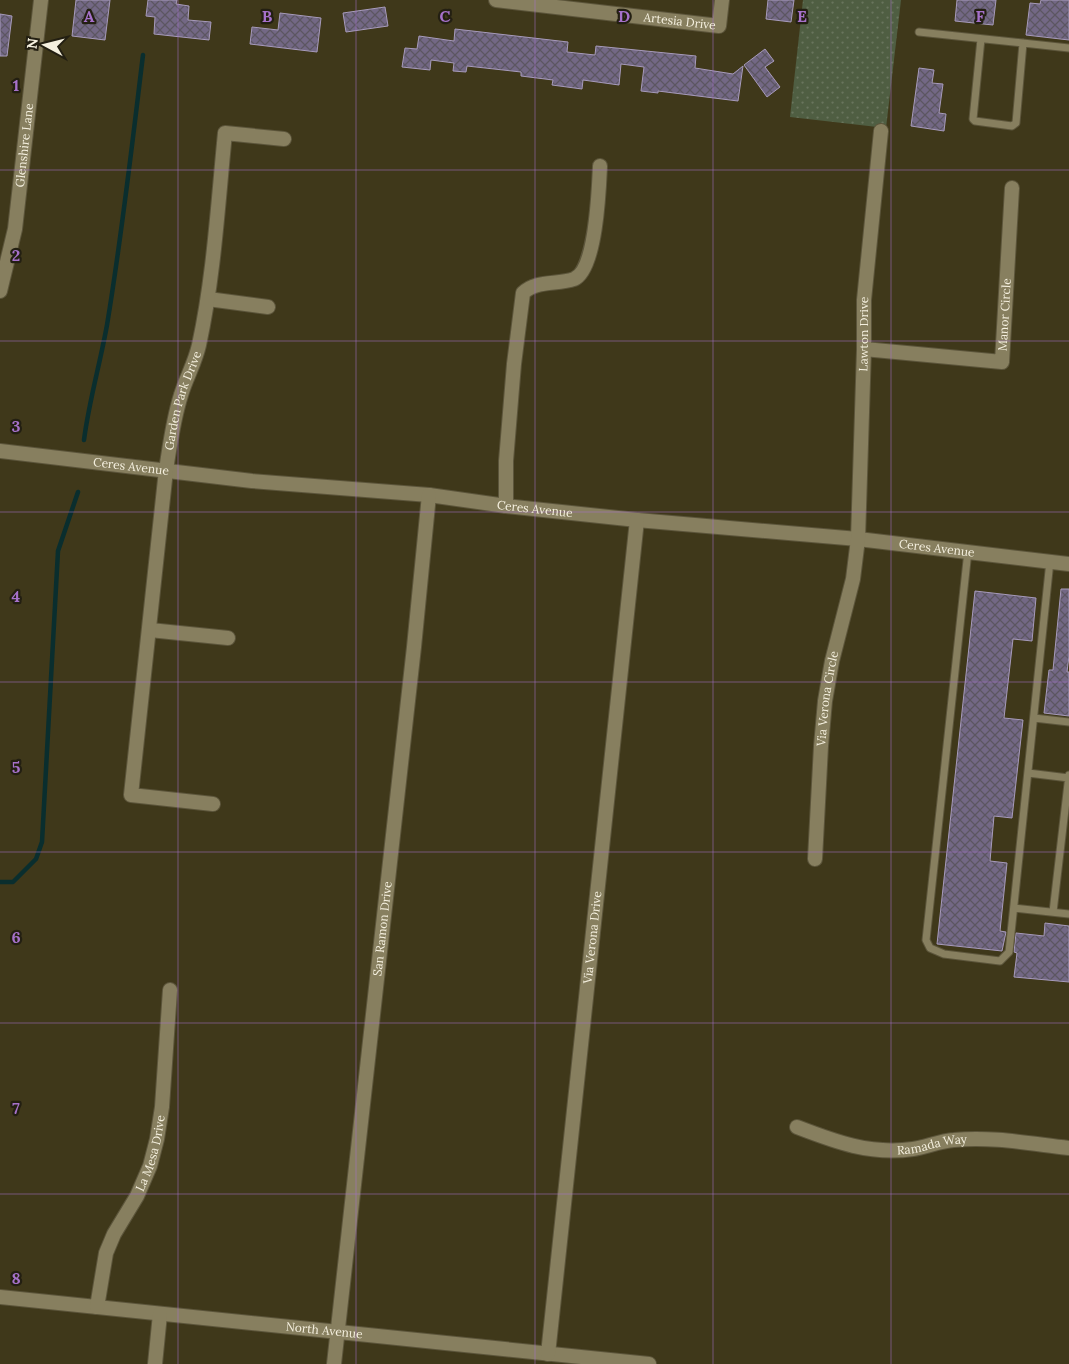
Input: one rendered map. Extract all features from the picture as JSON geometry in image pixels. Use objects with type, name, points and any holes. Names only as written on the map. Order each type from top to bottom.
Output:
[{"type":"street","name":"Glenshire Lane","points":[[0,291],[15,229],[41,0]]},
{"type":"street","name":"Artesia Drive","points":[[496,0],[556,4],[719,26],[722,0]]},
{"type":"street","name":"Garden Park Drive","points":[[213,804],[131,795],[172,426],[199,346],[208,299],[226,132],[284,139]]},
{"type":"street","name":"Lawton Drive","points":[[858,539],[864,300],[881,132]]},
{"type":"street","points":[[506,506],[506,461],[522,293],[529,287],[575,278],[581,272],[587,261],[593,240],[600,166]]},
{"type":"street","name":"Manor Circle","points":[[864,349],[1002,362],[1012,188]]},
{"type":"street","points":[[208,299],[268,307]]},
{"type":"street","name":"Ceres Avenue","points":[[0,451],[252,481],[429,494],[506,506],[636,520],[858,539],[1069,564]]},
{"type":"street","name":"San Ramon Drive","points":[[334,1364],[429,494]]},
{"type":"street","name":"Via Verona Drive","points":[[548,1354],[636,520]]},
{"type":"street","name":"Via Verona Circle","points":[[815,859],[825,701],[832,661],[853,579],[858,539]]},
{"type":"street","points":[[150,630],[228,638]]},
{"type":"street","name":"La Mesa Drive","points":[[97,1307],[106,1253],[114,1234],[137,1196],[150,1166],[157,1139],[162,1107],[170,990]]},
{"type":"street","name":"Ramada Way","points":[[797,1127],[848,1146],[881,1151],[912,1149],[954,1140],[988,1139],[1069,1148]]},
{"type":"street","name":"North Avenue","points":[[0,1297],[649,1364]]},
{"type":"street","points":[[154,1364],[160,1314]]},
{"type":"lane","points":[[919,32],[1069,48]]},
{"type":"lane","points":[[981,39],[973,118],[975,121],[1012,126],[1016,123],[1024,43]]},
{"type":"lane","points":[[968,551],[926,940],[930,948],[944,954],[1000,961],[1009,952],[1050,561]]},
{"type":"lane","points":[[1034,718],[1069,722]]},
{"type":"lane","points":[[1028,773],[1069,777],[1053,912]]},
{"type":"lane","points":[[1014,908],[1069,914]]},
{"type":"green space","points":[[803,0],[901,0],[886,128],[790,117]]},
{"type":"building","points":[[76,0],[110,0],[105,40],[72,36]]},
{"type":"building","points":[[148,0],[177,0],[176,4],[189,6],[188,20],[211,22],[209,40],[154,34],[155,17],[146,16]]},
{"type":"building","points":[[768,0],[794,0],[791,22],[766,19]]},
{"type":"building","points":[[957,0],[996,0],[993,25],[955,21]]},
{"type":"building","points":[[1041,0],[1069,0],[1069,40],[1026,35],[1030,3],[1040,4]]},
{"type":"building","points":[[385,7],[388,26],[346,32],[343,13]]},
{"type":"building","points":[[280,13],[321,18],[317,52],[250,44],[252,27],[278,30]]},
{"type":"building","points":[[0,14],[12,16],[7,56],[0,56]]},
{"type":"building","points":[[455,29],[568,42],[567,52],[595,55],[596,46],[696,56],[695,68],[733,74],[743,66],[738,101],[658,91],[658,93],[641,91],[644,67],[621,64],[619,85],[583,80],[582,89],[552,85],[553,80],[521,76],[521,72],[467,66],[466,72],[453,71],[454,63],[431,60],[430,70],[402,67],[405,48],[417,49],[419,36],[454,41]]},
{"type":"building","points":[[765,49],[774,61],[765,67],[780,87],[767,97],[744,65]]},
{"type":"building","points":[[919,68],[934,70],[932,83],[943,84],[939,113],[946,114],[944,131],[911,126]]},
{"type":"building","points":[[1061,589],[1069,589],[1069,656],[1067,672],[1069,672],[1069,716],[1044,713],[1049,670],[1053,670]]},
{"type":"building","points":[[975,591],[1036,598],[1032,641],[1013,639],[1004,718],[1023,720],[1012,818],[994,816],[990,861],[1007,863],[1000,931],[1006,932],[1002,951],[937,944]]},
{"type":"building","points":[[1045,923],[1069,926],[1069,982],[1014,977],[1017,953],[1014,952],[1016,933],[1044,936]]},
{"type":"waterway","points":[[84,440],[107,325],[143,55]]},
{"type":"waterway","points":[[0,882],[13,882],[36,859],[42,842],[58,551],[78,492]]}]
